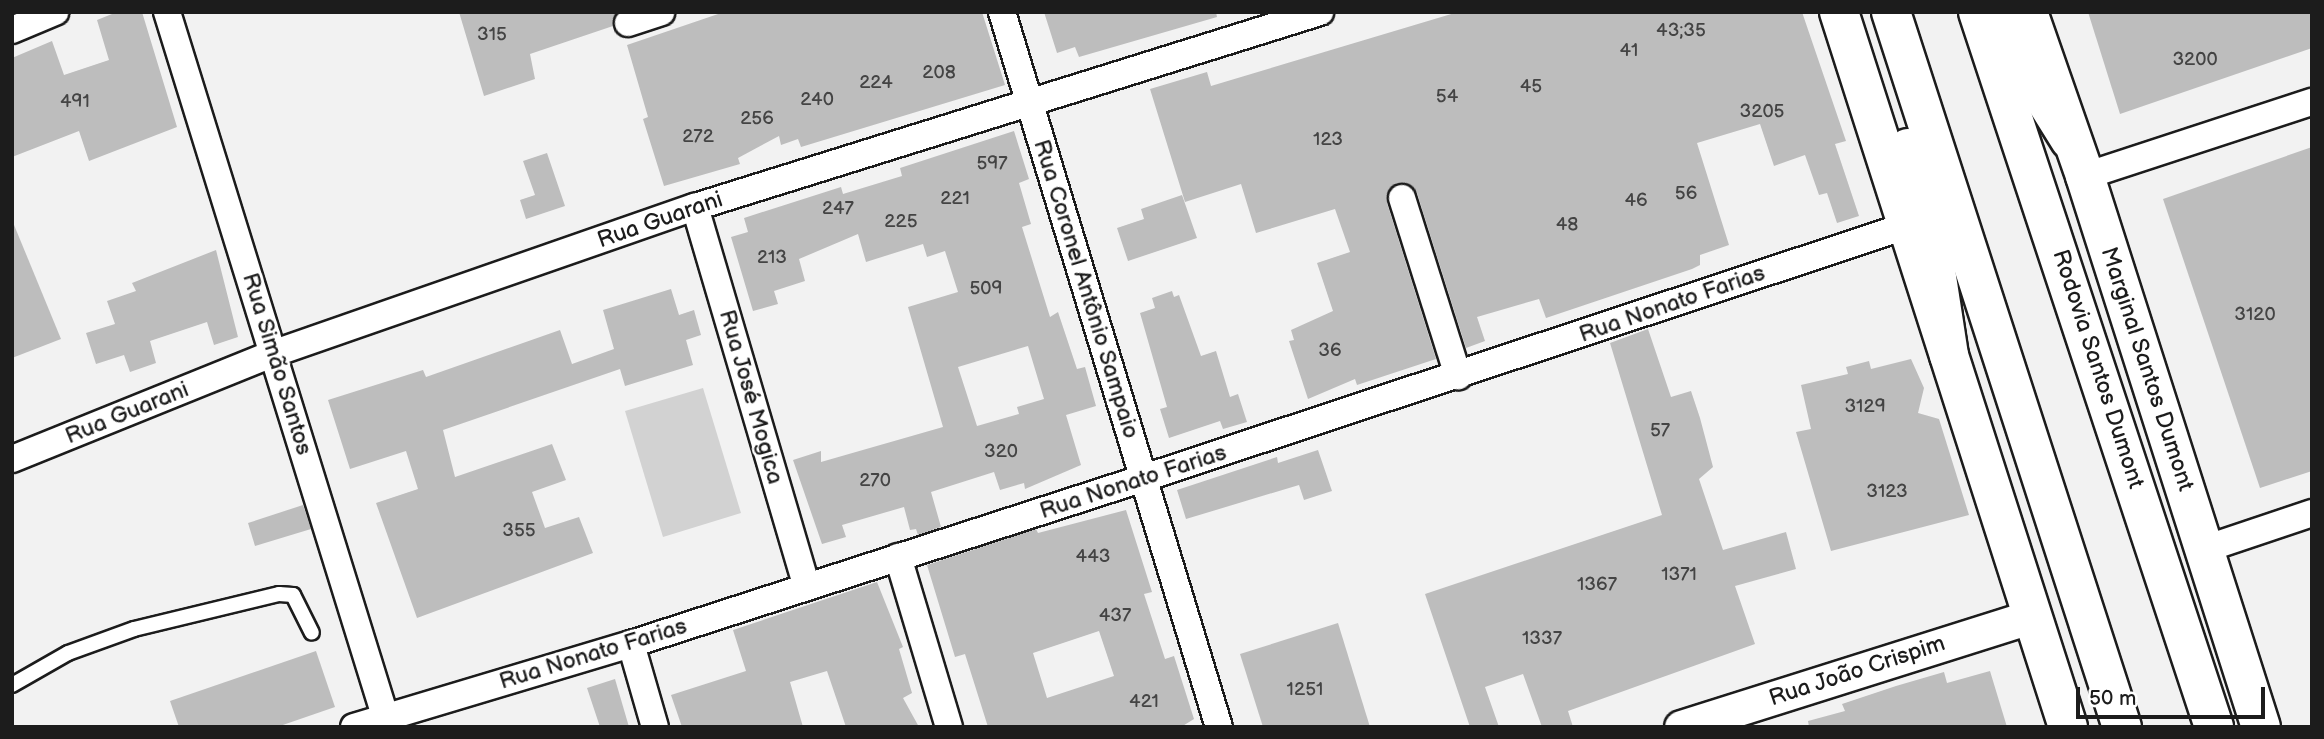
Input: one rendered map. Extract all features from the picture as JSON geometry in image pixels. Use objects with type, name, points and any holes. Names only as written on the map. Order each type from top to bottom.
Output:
[{"type":"main road","points":[[1839,12],[2068,727]]},
{"type":"main road","points":[[1881,12],[1894,96],[1928,218],[1949,355]]},
{"type":"main road","points":[[1891,12],[2122,727]]},
{"type":"main road","name":"Rodovia Santos Dumont","points":[[1978,12],[2214,727]]},
{"type":"main road","points":[[2000,12],[2025,68],[2070,140]]},
{"type":"main road","name":"Marginal Santos Dumont","points":[[2028,12],[2070,140],[2085,176],[2261,727]]},
{"type":"street","points":[[12,30],[55,12]]},
{"type":"street","name":"Rua Simão Santos","points":[[167,12],[385,716]]},
{"type":"street","points":[[628,23],[661,12]]},
{"type":"street","name":"Rua Coronel Antônio Sampaio","points":[[1002,12],[1219,727]]},
{"type":"street","name":"Rua Guarani","points":[[12,459],[275,354],[695,207],[1320,12]]},
{"type":"street","points":[[2085,176],[2312,102]]},
{"type":"street","points":[[1402,198],[1458,376]]},
{"type":"street","name":"Rua José Mogica","points":[[695,207],[807,587]]},
{"type":"street","name":"Rua Nonato Farias","points":[[354,727],[807,587],[1458,376],[1909,225]]},
{"type":"street","points":[[2205,549],[2312,513]]},
{"type":"street","points":[[898,557],[949,727]]},
{"type":"street","name":"Rua João Crispim","points":[[1681,727],[2033,616]]},
{"type":"street","points":[[631,643],[655,727]]},
{"type":"lane","points":[[12,685],[68,653],[134,629],[279,594],[293,595],[312,633]]},
{"type":"shaded area","points":[[703,388],[741,513],[663,537],[625,411]]},
{"type":"building","points":[[117,12],[142,12],[177,127],[89,161],[79,131],[12,157],[12,58],[52,41],[64,75],[109,60],[97,20]]},
{"type":"building","points":[[459,12],[617,12],[613,26],[530,54],[535,79],[484,96]]},
{"type":"building","points":[[724,12],[982,12],[1005,85],[801,147],[798,139],[781,145],[779,136],[738,158],[740,164],[664,186],[643,119],[648,117],[627,45]]},
{"type":"building","points":[[1044,12],[1216,12],[1217,17],[1079,57],[1075,47],[1057,53]]},
{"type":"building","points":[[1458,12],[1802,12],[1846,141],[1835,144],[1859,216],[1837,223],[1827,193],[1819,195],[1805,155],[1774,166],[1760,124],[1697,143],[1729,245],[1700,255],[1700,265],[1692,269],[1546,318],[1539,299],[1477,317],[1485,341],[1466,348],[1417,193],[1406,183],[1397,183],[1387,194],[1387,203],[1436,359],[1357,385],[1355,379],[1308,399],[1289,341],[1294,340],[1291,330],[1333,311],[1317,263],[1350,252],[1335,209],[1256,233],[1241,184],[1185,202],[1150,89],[1207,72],[1211,86]]},
{"type":"building","points":[[2088,12],[2312,12],[2312,48],[2120,114]]},
{"type":"building","points":[[1014,131],[1029,179],[1019,183],[1031,224],[1022,227],[1050,317],[1058,312],[1077,369],[1085,367],[1096,406],[1066,415],[1081,465],[1025,489],[1024,483],[1000,490],[994,472],[931,492],[941,527],[918,535],[916,529],[910,530],[904,507],[842,525],[846,537],[822,544],[793,460],[821,451],[821,462],[943,427],[908,307],[958,292],[945,251],[927,257],[923,244],[866,262],[858,234],[799,259],[805,281],[774,291],[778,304],[753,311],[731,237],[748,232],[744,218],[841,187],[843,194],[902,176],[900,168]],"holes":[[[1028,346],[1044,399],[1017,407],[1019,414],[977,426],[958,367]]]},
{"type":"building","points":[[2312,147],[2312,471],[2260,488],[2163,199]]},
{"type":"building","points":[[547,153],[565,206],[526,219],[520,200],[535,195],[523,161]]},
{"type":"building","points":[[1182,195],[1197,238],[1128,261],[1117,228],[1144,219],[1141,209]]},
{"type":"building","points":[[12,220],[61,339],[12,358]]},
{"type":"building","points":[[216,250],[238,337],[214,345],[207,322],[150,341],[156,363],[130,372],[124,355],[96,364],[86,333],[115,324],[107,301],[136,291],[132,283]]},
{"type":"building","points":[[671,289],[679,315],[694,310],[701,335],[686,340],[693,365],[625,386],[620,369],[443,430],[455,477],[552,444],[566,480],[532,492],[545,528],[579,517],[593,553],[417,618],[376,503],[418,489],[406,451],[350,469],[328,400],[423,370],[426,377],[560,330],[572,364],[614,349],[603,310]]},
{"type":"building","points":[[1172,291],[1174,297],[1179,295],[1201,356],[1216,351],[1230,397],[1238,394],[1247,422],[1223,429],[1220,421],[1169,438],[1160,409],[1167,407],[1140,313],[1155,308],[1152,298]]},
{"type":"building","points":[[1648,329],[1671,397],[1691,391],[1713,467],[1699,479],[1723,550],[1786,532],[1796,569],[1735,586],[1755,644],[1568,711],[1573,727],[1542,727],[1523,674],[1485,687],[1499,727],[1470,727],[1425,594],[1662,515],[1610,343]]},
{"type":"building","points":[[1911,359],[1924,388],[1918,413],[1939,419],[1969,515],[1831,551],[1796,432],[1811,429],[1801,385],[1848,374],[1846,367],[1869,361],[1871,369]]},
{"type":"building","points":[[1318,450],[1332,491],[1304,500],[1299,485],[1186,519],[1177,490],[1277,457],[1278,463]]},
{"type":"building","points":[[303,505],[311,529],[255,546],[248,523]]},
{"type":"building","points":[[1126,510],[1152,592],[1144,594],[1165,659],[1174,656],[1194,719],[1181,727],[988,727],[965,654],[955,657],[927,565],[1036,529],[1038,533]],"holes":[[[1099,631],[1114,676],[1047,698],[1033,653]]]},
{"type":"building","points":[[877,582],[903,647],[899,649],[912,693],[903,698],[919,727],[846,727],[827,671],[790,682],[803,727],[682,727],[671,695],[746,671],[733,630]]},
{"type":"building","points":[[1338,623],[1370,727],[1263,727],[1240,654]]},
{"type":"building","points":[[316,651],[335,707],[277,727],[179,727],[170,701]]},
{"type":"building","points":[[1990,671],[2007,727],[1809,727],[1808,721],[1845,711],[1842,704],[1896,686],[1944,672],[1947,683]]},
{"type":"building","points":[[615,679],[629,727],[600,727],[587,688]]}]
